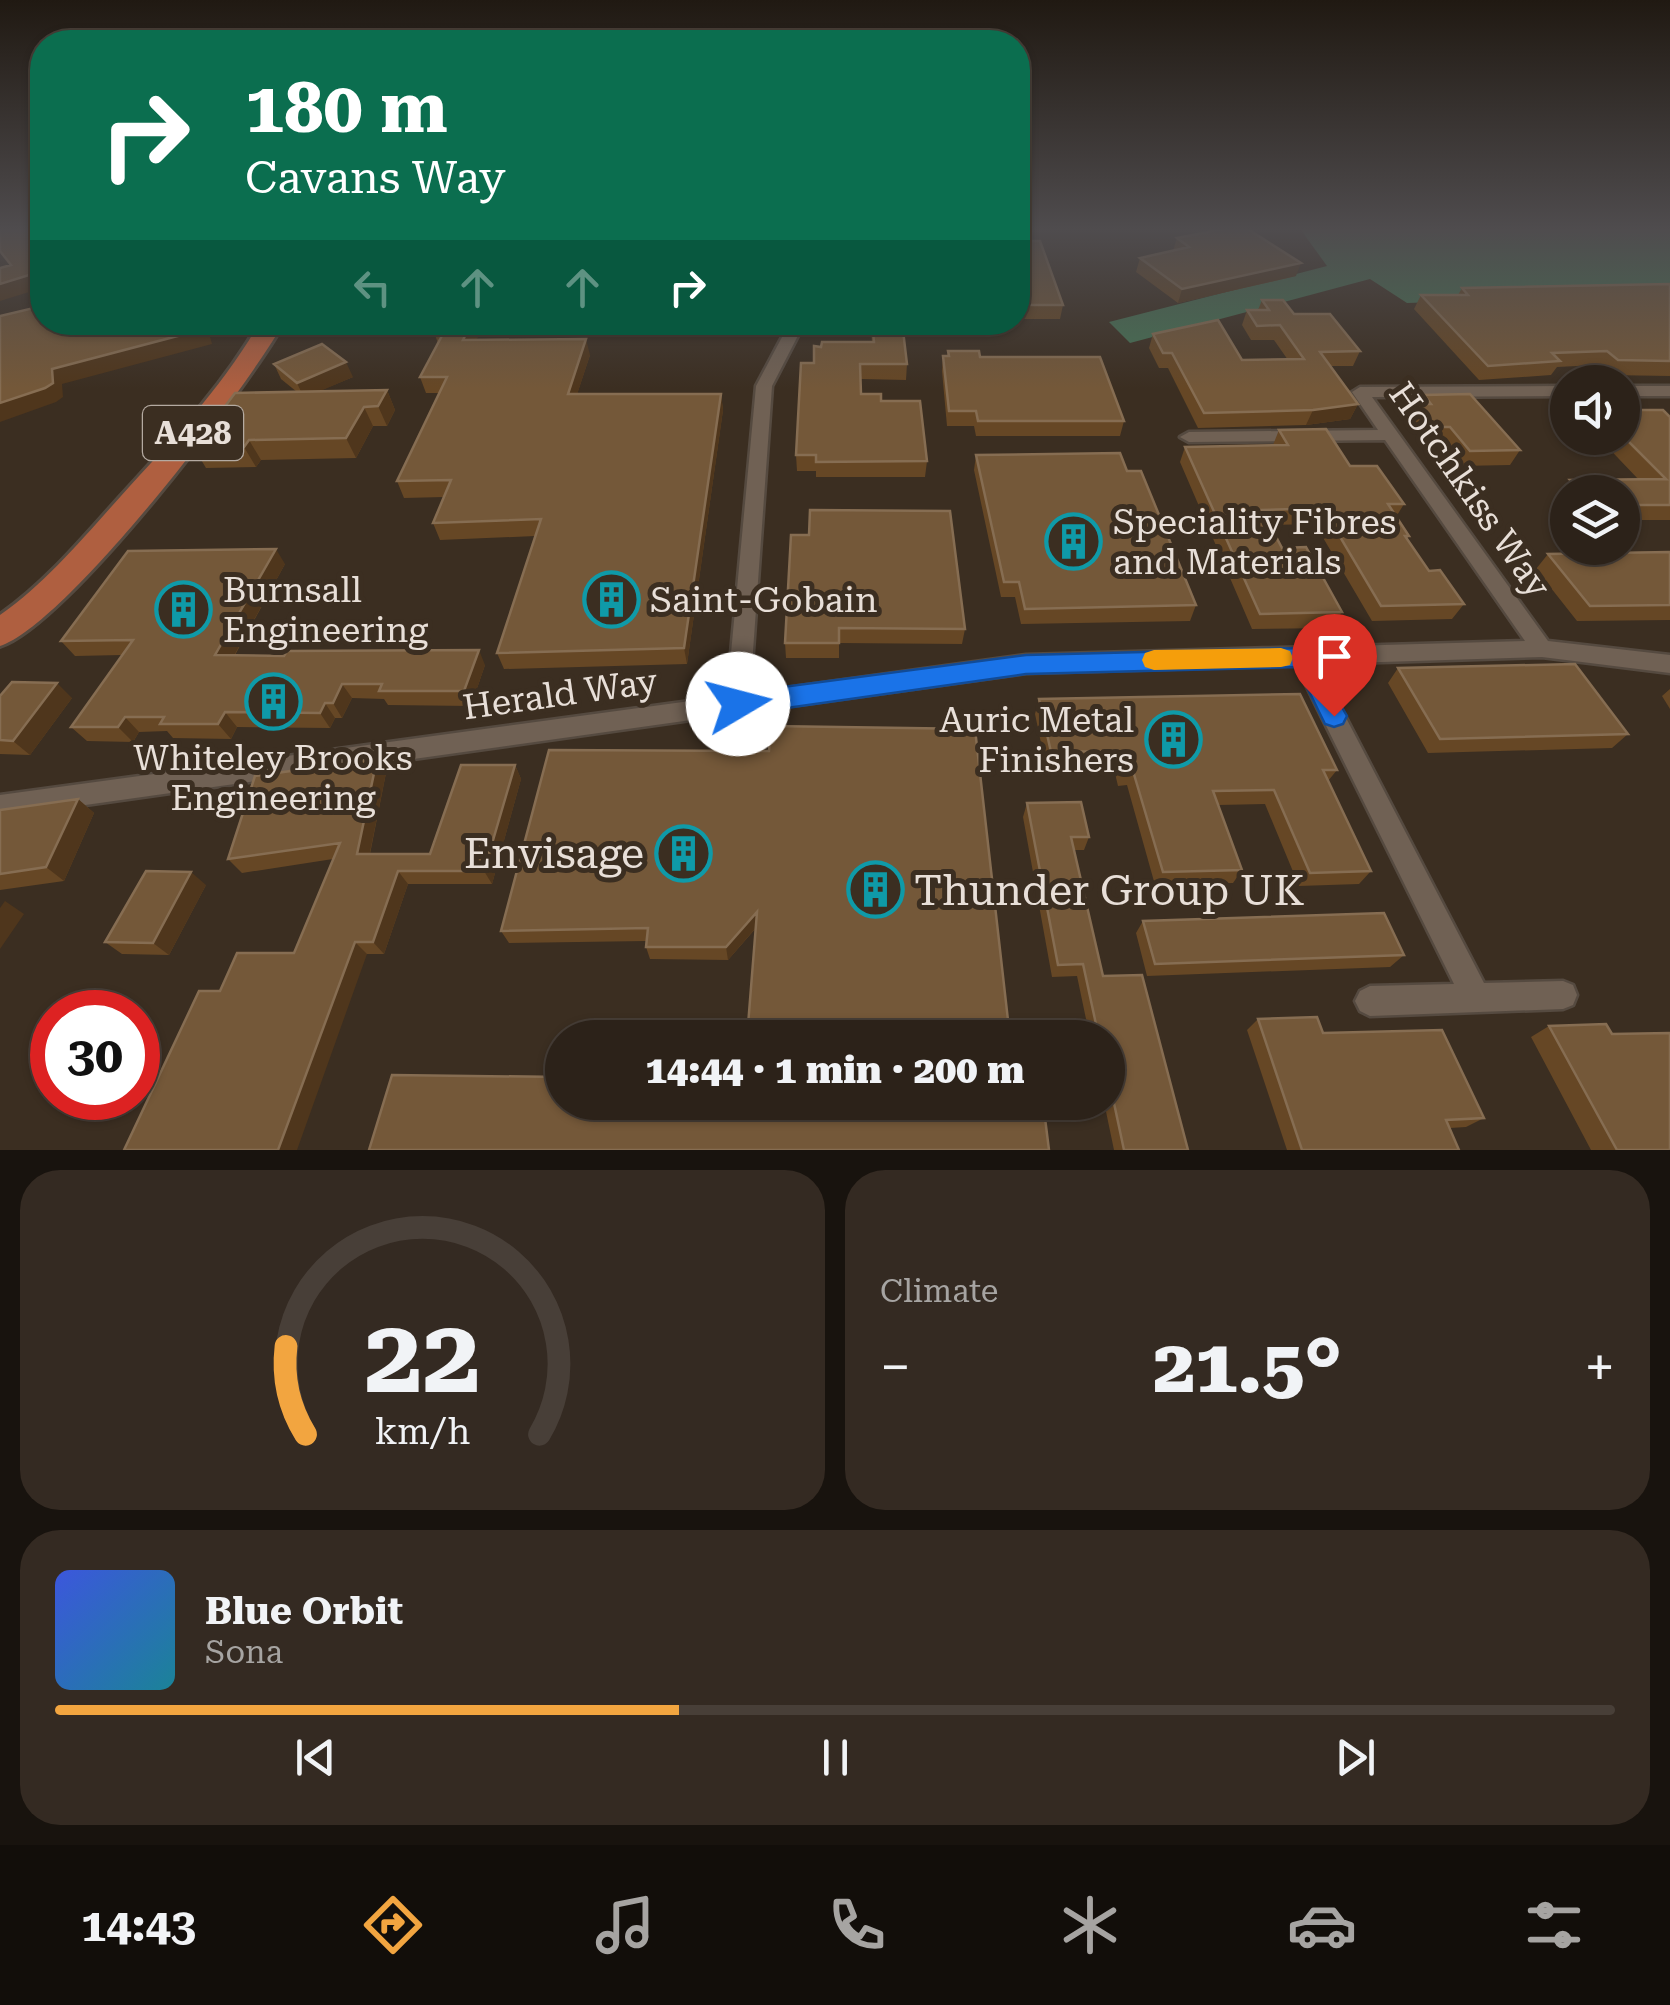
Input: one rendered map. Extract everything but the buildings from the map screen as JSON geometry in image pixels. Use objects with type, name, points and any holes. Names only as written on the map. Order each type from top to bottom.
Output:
[{"type":"main road","name":"A428","points":[[0,633],[53,592],[239,376],[264,335]]},
{"type":"street","points":[[738,704],[764,386],[791,335]]},
{"type":"street","name":"Hotchkiss Way","points":[[1542,650],[1360,392],[1550,391]]},
{"type":"street","points":[[1640,391],[1670,391]]},
{"type":"street","points":[[1189,437],[1390,435]]},
{"type":"street","name":"Herald Way","points":[[0,806],[1026,664],[1542,650],[1670,664]]},
{"type":"street","points":[[1304,658],[1476,998]]},
{"type":"street","points":[[1370,1001],[1563,995]]},
{"type":"green space","points":[[1266,282],[1360,282],[1130,343],[1109,322]]},
{"type":"green space","points":[[1374,282],[1670,282],[1670,294],[1407,303]]},
{"type":"slow traffic","points":[[1154,660],[1281,658]]},
{"type":"place","name":"Speciality Fibres and Materials","points":[[1074,542]]},
{"type":"place","name":"Saint-Gobain","points":[[611,600]]},
{"type":"place","name":"Burnsall Engineering","points":[[184,610]]},
{"type":"place","name":"Whiteley Brooks Engineering","points":[[273,702]]},
{"type":"place","name":"Auric Metal Finishers","points":[[1173,740]]},
{"type":"place","name":"Envisage","points":[[683,853]]},
{"type":"place","name":"Thunder Group UK","points":[[875,890]]},
{"type":"route","points":[[738,704],[1026,664],[1304,658],[1334,716]]}]
